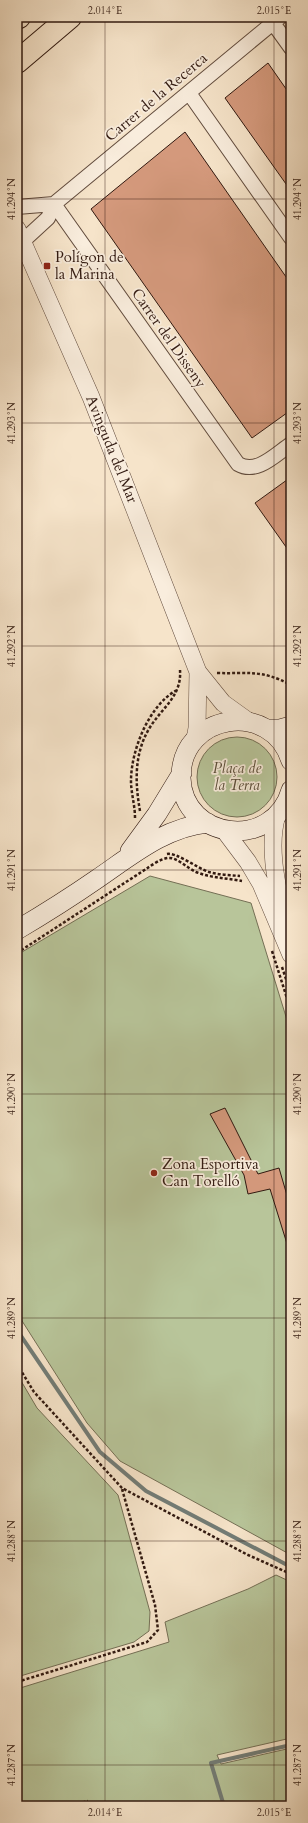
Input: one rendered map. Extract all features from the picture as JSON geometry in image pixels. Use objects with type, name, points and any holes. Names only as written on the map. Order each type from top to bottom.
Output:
[{"type":"highway","points":[[17,62],[70,17]]},
{"type":"main road","points":[[216,827],[196,813],[186,799],[182,784],[182,773],[186,755],[195,740],[204,732],[219,723],[230,721],[248,721],[267,729],[282,743],[291,761]]},
{"type":"main road","points":[[267,729],[280,729],[291,726]]},
{"type":"main road","points":[[123,859],[157,814],[182,773]]},
{"type":"main road","points":[[17,930],[79,891],[123,859],[148,844],[184,828],[216,827],[236,831],[253,829],[268,822],[277,815],[286,802],[291,790]]},
{"type":"street","points":[[276,20],[291,48]]},
{"type":"street","name":"Carrer de la Recerca","points":[[20,235],[48,218],[54,204],[276,20]]},
{"type":"street","points":[[189,93],[291,238]]},
{"type":"street","points":[[17,207],[54,204]]},
{"type":"street","name":"Carrer del Disseny","points":[[54,204],[231,457],[245,468],[254,467],[264,463],[291,444]]},
{"type":"street","name":"Avinguda del Mar","points":[[20,235],[91,397],[206,672],[223,703],[248,721]]},
{"type":"street","name":"Avinguda del Mar","points":[[195,740],[206,672]]},
{"type":"street","points":[[277,815],[273,828],[277,882],[290,953]]},
{"type":"street","points":[[216,827],[248,862],[261,884],[290,953]]},
{"type":"path","points":[[206,672],[257,673],[274,677],[291,685]]},
{"type":"path","points":[[140,815],[136,782],[138,758],[148,730],[157,716],[176,695],[181,680]]},
{"type":"path","points":[[135,821],[131,780],[134,755],[138,742],[153,714],[173,692],[178,689]]},
{"type":"path","points":[[160,861],[163,854],[174,853],[189,863],[208,872],[245,877]]},
{"type":"path","points":[[17,953],[160,861],[167,858],[174,859],[186,867],[205,875],[245,883]]},
{"type":"path","points":[[271,950],[291,1011]]},
{"type":"path","points":[[17,1364],[34,1392],[122,1488],[248,1555],[291,1574]]},
{"type":"path","points":[[17,1682],[147,1642],[158,1630],[155,1605],[122,1488]]},
{"type":"path","points":[[68,1806],[88,1801]]},
{"type":"green space","name":"Plaça de la Terra","points":[[237,737],[252,740],[265,749],[274,762],[277,777],[274,792],[265,805],[252,814],[237,817],[222,814],[209,805],[200,792],[197,777],[200,762],[209,749],[222,740]]},
{"type":"green space","name":"Zona Esportiva Can Torelló","points":[[150,876],[251,903],[291,1033],[291,1555],[120,1461],[87,1423],[17,1313],[17,955]]},
{"type":"green space","points":[[17,1374],[37,1408],[118,1495],[150,1612],[149,1631],[134,1642],[17,1677]]},
{"type":"green space","points":[[276,1575],[291,1582],[291,1738],[217,1755],[221,1764],[291,1748],[291,1806],[17,1806],[17,1689],[169,1642],[165,1622],[248,1589]]},
{"type":"building","points":[[268,63],[291,96],[291,191],[225,98]]},
{"type":"building","points":[[185,132],[291,284],[291,410],[252,438],[91,209]]},
{"type":"building","points":[[291,477],[291,554],[255,503]]},
{"type":"building","points":[[225,1108],[258,1174],[279,1168],[291,1209],[291,1247],[288,1247],[270,1189],[248,1194],[244,1175],[210,1114]]},
{"type":"waterway","points":[[17,1330],[100,1452],[146,1491],[291,1567]]},
{"type":"waterway","points":[[224,1806],[211,1763],[291,1745]]},
{"type":"place","name":"Polígon de la Marina","points":[[47,266]]},
{"type":"place","name":"Zona Esportiva Can Torelló","points":[[154,1173]]}]
